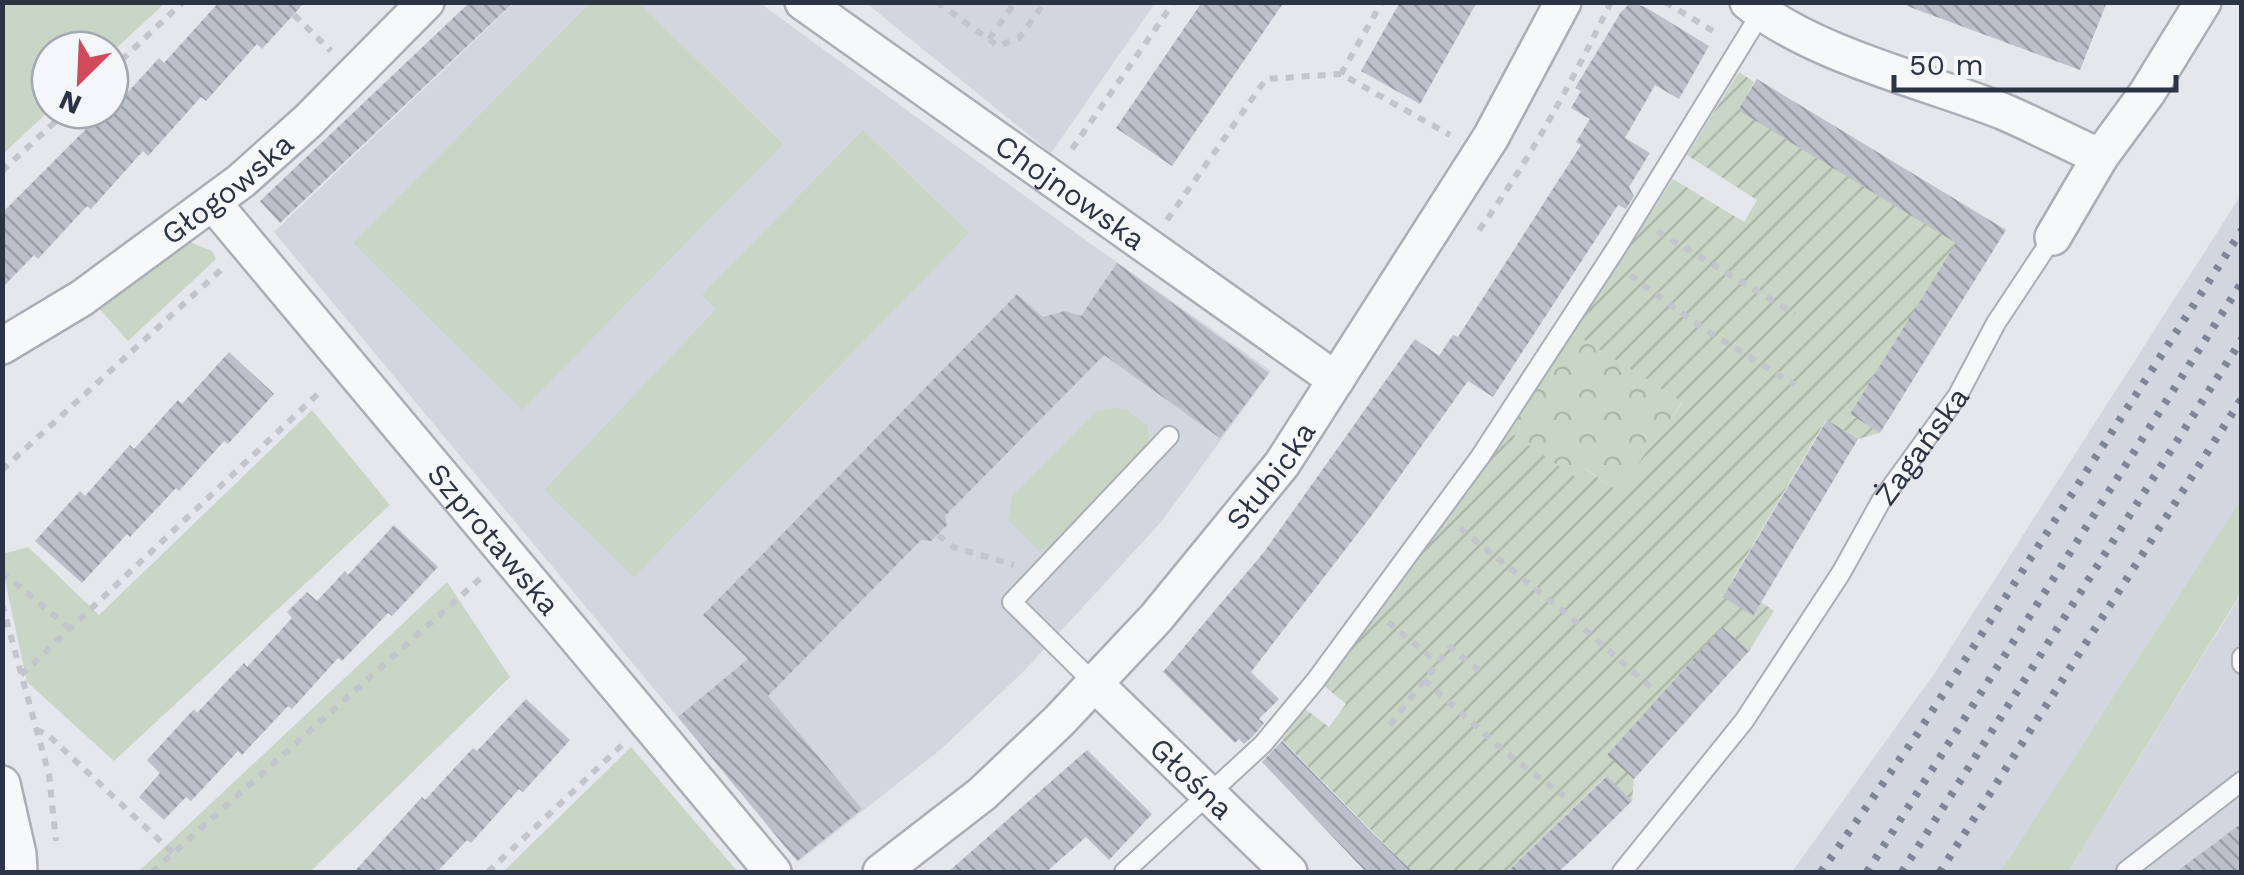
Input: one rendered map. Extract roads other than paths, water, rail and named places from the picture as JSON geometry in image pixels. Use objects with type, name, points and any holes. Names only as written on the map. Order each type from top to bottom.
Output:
[{"type":"street","name":"Głogowska","points":[[2,346],[82,298],[213,203],[308,120],[426,2]]},
{"type":"street","name":"Chojnowska","points":[[803,2],[1336,380]]},
{"type":"street","name":"Słubicka","points":[[881,872],[982,794],[1095,684],[1156,618],[1263,487],[1491,138],[1563,2]]},
{"type":"street","name":"Żagańska","points":[[2053,237],[2100,157],[2147,93],[2203,2]]},
{"type":"street","points":[[1755,8],[1828,46],[2005,112],[2100,157]]},
{"type":"street","name":"Szprotawska","points":[[213,203],[773,872]]},
{"type":"street","name":"Głośna","points":[[1095,684],[1289,872]]},
{"type":"street","points":[[2,784],[19,872]]},
{"type":"lane","points":[[1124,872],[1263,744],[1316,680],[1480,457],[1740,47],[1755,8]]},
{"type":"lane","name":"Żagańska","points":[[1622,872],[1744,721],[1841,573],[1881,501],[1958,394],[1996,322],[2053,237]]},
{"type":"lane","points":[[1095,684],[1012,602],[1170,436]]},
{"type":"lane","points":[[2126,871],[2242,781]]},
{"type":"railway","points":[[1821,872],[1916,736],[2242,230]]},
{"type":"railway","points":[[1867,872],[2242,282]]},
{"type":"railway","points":[[1902,872],[2242,339]]},
{"type":"railway","points":[[1940,872],[2242,398]]}]
